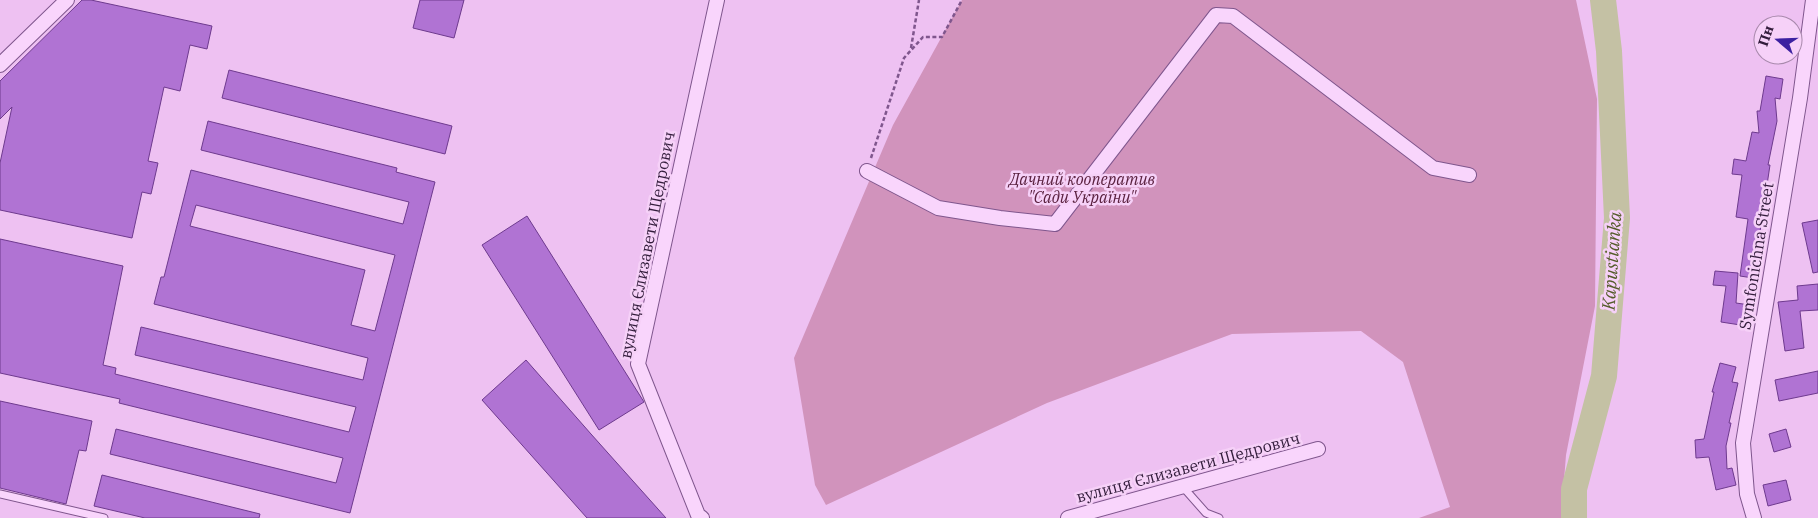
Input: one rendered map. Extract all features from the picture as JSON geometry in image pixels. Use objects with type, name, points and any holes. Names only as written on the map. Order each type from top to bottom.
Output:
[{"type":"street","points":[[0,64],[67,0]]},
{"type":"street","name":"вулиця Єлизавети Щедрович","points":[[702,518],[698,515],[638,364],[717,0]]},
{"type":"street","name":"Symfonichna Street","points":[[1754,518],[1747,494],[1743,443],[1800,98],[1813,0]]},
{"type":"street","points":[[867,171],[938,208],[1000,218],[1055,224],[1216,15],[1233,16],[1433,168],[1469,174]]},
{"type":"street","name":"вулиця Єлизавети Щедрович","points":[[1068,518],[1318,449]]},
{"type":"lane","points":[[1183,486],[1206,513],[1219,518]]},
{"type":"lane","points":[[0,494],[104,518]]},
{"type":"path","points":[[911,50],[919,0]]},
{"type":"path","points":[[867,171],[904,58],[922,37],[942,37],[962,0]]},
{"type":"green space","name":"Дачний кооператив \"Сади України\"","points":[[962,0],[1576,0],[1597,99],[1595,306],[1566,455],[1561,518],[1419,518],[1450,507],[1403,362],[1361,331],[1232,334],[1047,403],[826,505],[815,485],[794,358],[893,125]]},
{"type":"building","points":[[82,0],[91,0],[212,26],[207,49],[190,45],[180,91],[164,87],[148,161],[158,163],[151,194],[142,192],[132,238],[0,210],[0,163],[12,107],[0,119],[0,81]]},
{"type":"building","points":[[420,0],[464,0],[454,38],[413,28]]},
{"type":"building","points":[[229,70],[452,126],[445,154],[222,98]]},
{"type":"building","points":[[1766,76],[1783,79],[1780,99],[1775,98],[1777,121],[1768,165],[1770,165],[1753,278],[1740,276],[1748,219],[1736,217],[1742,175],[1732,174],[1734,159],[1746,161],[1752,132],[1759,133],[1757,111],[1760,111]]},
{"type":"building","points":[[208,121],[397,168],[396,172],[435,182],[350,513],[110,454],[116,429],[336,483],[343,458],[119,403],[120,399],[0,373],[0,239],[123,266],[103,365],[116,368],[115,374],[349,432],[356,407],[135,355],[141,327],[363,380],[368,358],[154,304],[161,277],[164,277],[191,170],[403,224],[409,202],[201,150]],"holes":[[[196,205],[395,255],[375,331],[351,325],[365,270],[190,226]]]},
{"type":"building","points":[[527,216],[644,402],[599,430],[482,245]]},
{"type":"building","points":[[1818,220],[1818,272],[1813,273],[1802,223]]},
{"type":"building","points":[[1715,271],[1738,273],[1736,303],[1750,305],[1747,326],[1721,322],[1726,286],[1713,285]]},
{"type":"building","points":[[1818,284],[1818,310],[1800,311],[1804,348],[1785,351],[1778,302],[1798,300],[1797,286]]},
{"type":"building","points":[[526,360],[666,518],[587,518],[482,400]]},
{"type":"building","points":[[1720,363],[1736,367],[1732,382],[1738,383],[1726,446],[1727,469],[1732,468],[1736,485],[1716,490],[1709,457],[1696,458],[1695,440],[1704,439],[1714,392],[1712,392]]},
{"type":"building","points":[[1818,371],[1818,393],[1779,401],[1775,380]]},
{"type":"building","points":[[0,401],[92,421],[86,451],[79,450],[66,504],[0,488]]},
{"type":"building","points":[[1786,429],[1791,447],[1774,452],[1769,434]]},
{"type":"building","points":[[102,475],[260,514],[259,518],[145,518],[94,506]]},
{"type":"building","points":[[1786,480],[1791,500],[1768,506],[1763,485]]},
{"type":"waterway","name":"Kapustianka","points":[[1574,518],[1574,489],[1604,376],[1617,218],[1609,51],[1603,0]]}]
